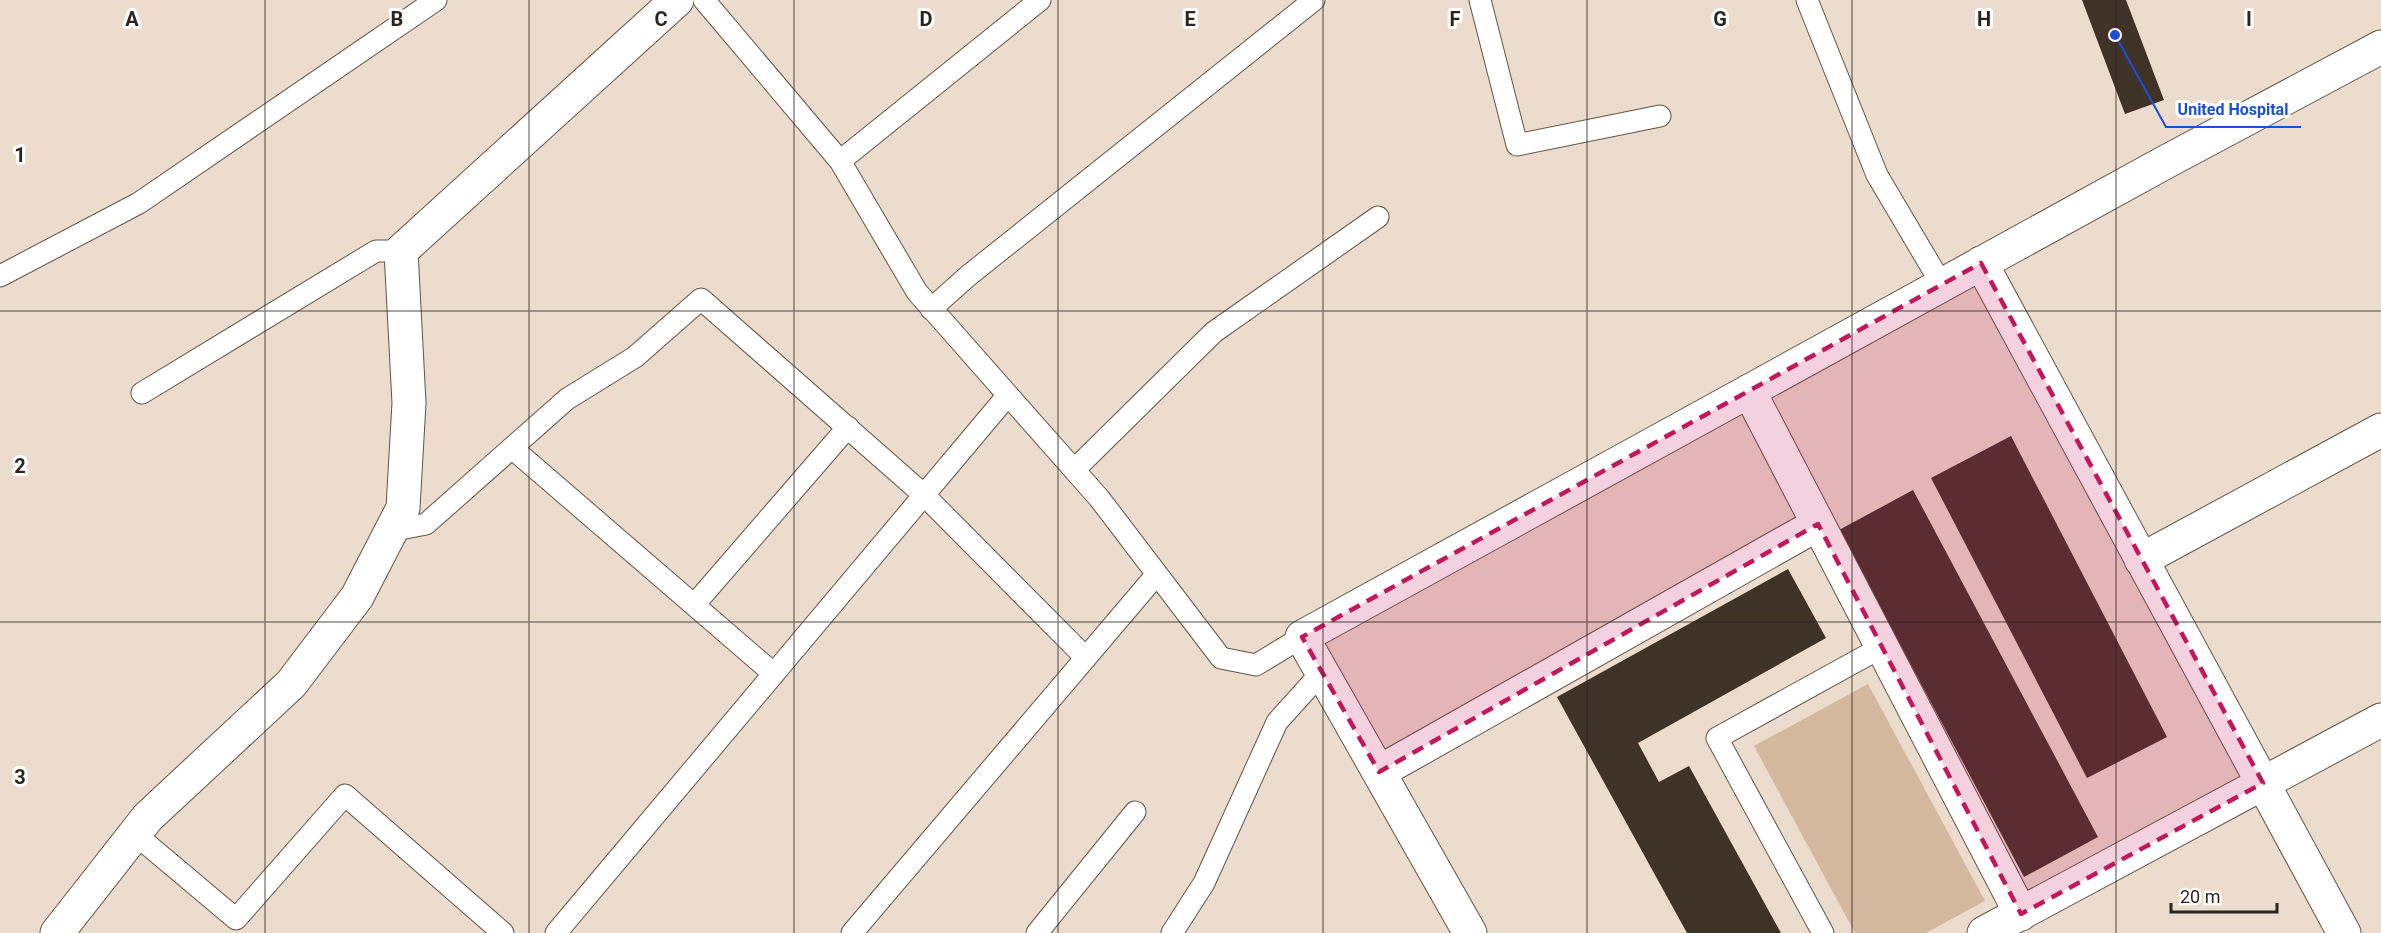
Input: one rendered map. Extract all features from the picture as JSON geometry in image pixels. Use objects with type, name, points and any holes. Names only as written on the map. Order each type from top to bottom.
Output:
[{"type":"street","points":[[57,933],[148,817],[291,684],[357,597],[403,508],[409,403],[401,251],[677,0]]},
{"type":"street","points":[[1470,933],[1302,637],[1981,263],[2381,47]]},
{"type":"street","points":[[1981,263],[2344,933]]},
{"type":"street","points":[[1749,391],[2021,914]]},
{"type":"street","points":[[2141,560],[2381,430]]},
{"type":"street","points":[[1378,772],[1818,524]]},
{"type":"street","points":[[1984,933],[2381,720]]},
{"type":"lane","points":[[704,0],[840,161],[917,292],[1099,498],[1221,658],[1256,665],[1302,637]]},
{"type":"lane","points":[[840,161],[1040,0]]},
{"type":"lane","points":[[931,309],[968,276],[1314,0]]},
{"type":"lane","points":[[1480,0],[1517,145],[1660,116]]},
{"type":"lane","points":[[0,276],[139,202],[432,1]]},
{"type":"lane","points":[[1814,2],[1877,175],[1942,285]]},
{"type":"lane","points":[[1074,470],[1214,332],[1378,217]]},
{"type":"lane","points":[[142,393],[376,251],[401,251]]},
{"type":"lane","points":[[390,531],[426,524],[567,399],[634,357],[701,299],[924,495],[1086,658]]},
{"type":"lane","points":[[556,933],[1008,395]]},
{"type":"lane","points":[[694,604],[848,428]]},
{"type":"lane","points":[[512,448],[774,674]]},
{"type":"lane","points":[[852,933],[1157,574]]},
{"type":"lane","points":[[1823,933],[1717,738],[1882,647]]},
{"type":"lane","points":[[1172,933],[1204,883],[1277,722],[1322,672]]},
{"type":"lane","points":[[135,834],[236,919],[345,795],[502,933]]},
{"type":"lane","points":[[1037,933],[1135,812]]},
{"type":"highlighted area","points":[[1981,263],[2263,783],[2021,914],[1818,524],[1379,772],[1302,637]]},
{"type":"shaded area","points":[[1868,684],[1985,901],[1926,933],[1855,933],[1754,746]]},
{"type":"building","points":[[2082,0],[2126,0],[2164,100],[2125,114]]},
{"type":"building","points":[[2011,436],[2167,737],[2087,778],[1931,478]]},
{"type":"building","points":[[1913,490],[2098,837],[2024,877],[1839,530]]},
{"type":"building","points":[[1788,569],[1826,638],[1638,743],[1659,782],[1689,766],[1781,933],[1687,933],[1557,697]]},
{"type":"place","name":"United Hospital","points":[[2115,35]]}]
